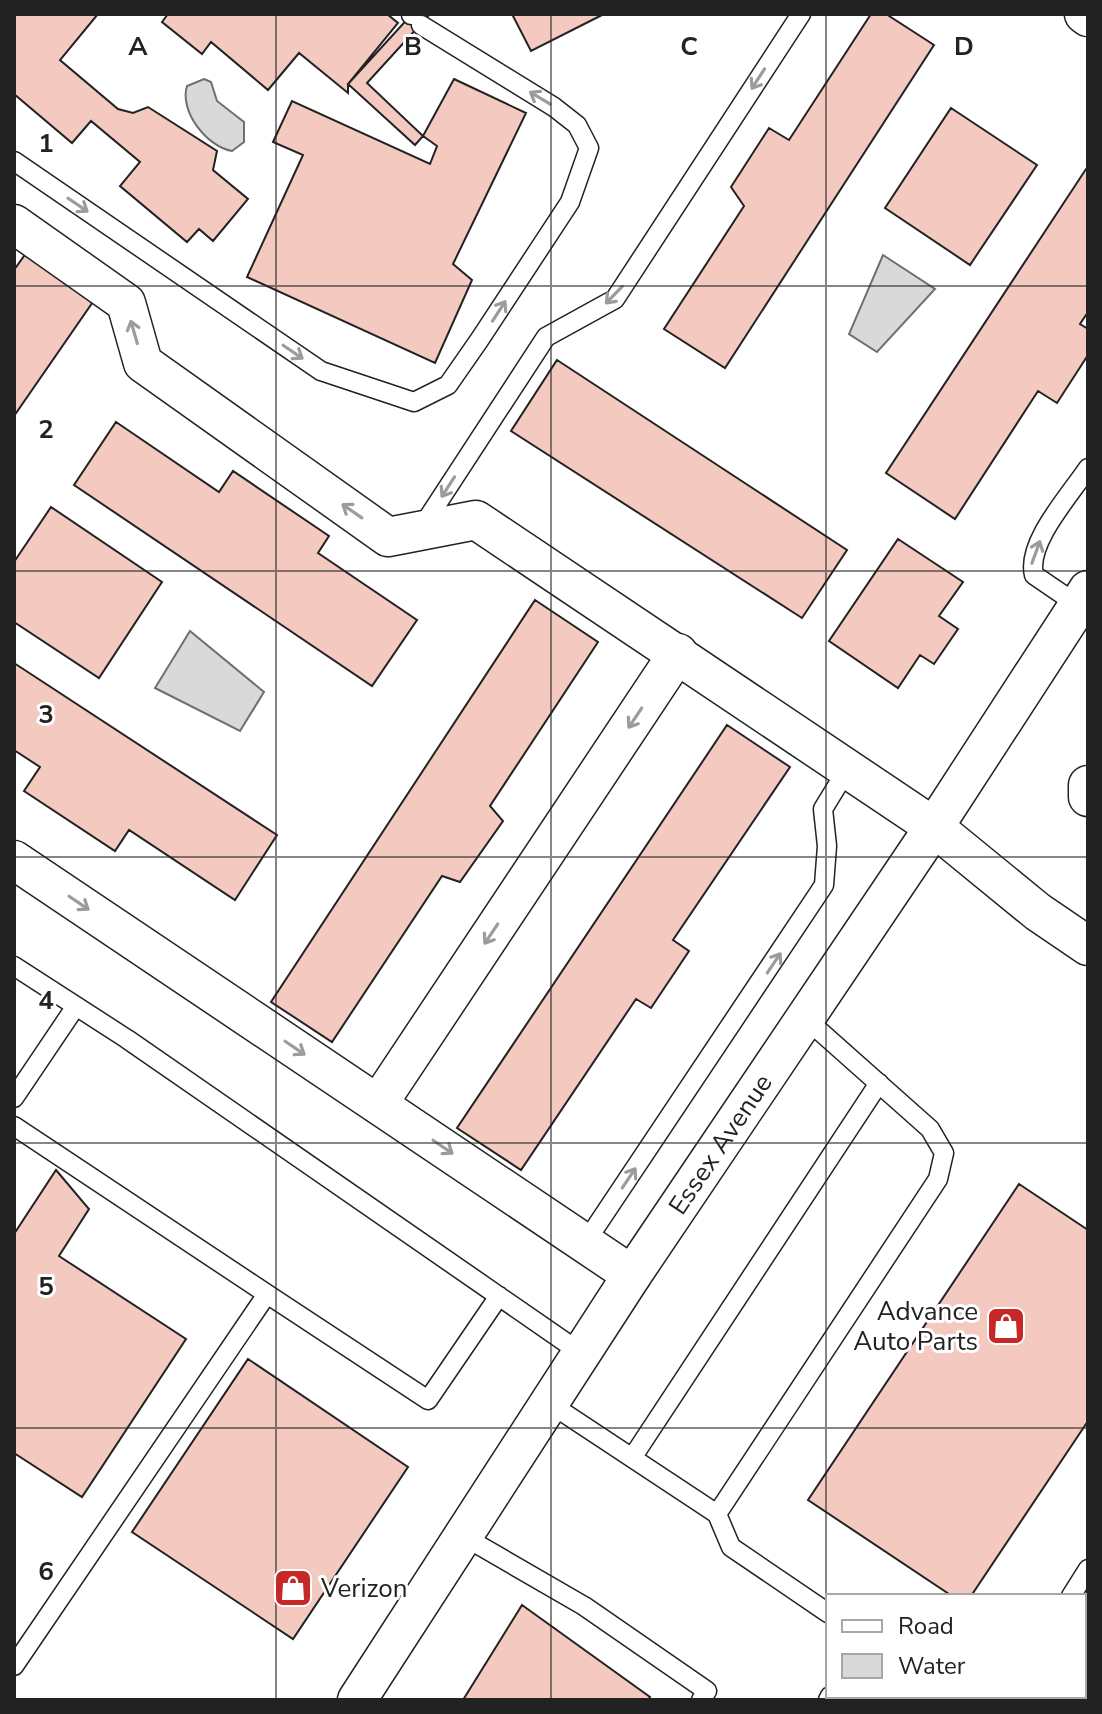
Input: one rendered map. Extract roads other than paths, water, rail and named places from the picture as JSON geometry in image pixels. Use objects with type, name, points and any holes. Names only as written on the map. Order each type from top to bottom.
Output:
[{"type":"street","points":[[14,224],[126,303],[143,363],[388,537],[476,520],[934,827],[1038,912],[1088,946]]},
{"type":"street","name":"Essex Avenue","points":[[357,1700],[632,1275],[934,827],[1083,597]]},
{"type":"street","points":[[378,1104],[678,653]]},
{"type":"street","points":[[1088,785],[1088,797]]},
{"type":"street","points":[[14,860],[632,1275]]},
{"type":"lane","points":[[420,530],[546,337],[615,299],[801,14]]},
{"type":"lane","points":[[14,161],[321,371],[414,402],[448,385],[480,339],[570,202],[589,148],[577,125],[554,107],[414,18]]},
{"type":"lane","points":[[1083,597],[1034,575],[1031,561],[1036,545],[1088,468]]},
{"type":"lane","points":[[585,1243],[824,885],[827,846],[823,809],[848,768]]},
{"type":"lane","points":[[14,966],[581,1353]]},
{"type":"lane","points":[[14,1098],[76,1006]]},
{"type":"lane","points":[[717,1514],[938,1179],[944,1153],[930,1129],[805,1018]]},
{"type":"lane","points":[[632,1458],[879,1083]]},
{"type":"lane","points":[[14,1126],[428,1400],[499,1296]]},
{"type":"lane","points":[[14,1666],[267,1294]]},
{"type":"lane","points":[[549,1403],[717,1514],[731,1547],[826,1612]]},
{"type":"lane","points":[[463,1536],[584,1606],[709,1697]]},
{"type":"lane","points":[[1072,1594],[1088,1569]]},
{"type":"water","points":[[204,79],[211,82],[217,101],[244,122],[244,142],[232,151],[213,143],[205,135],[187,106],[187,86]]},
{"type":"water","points":[[883,255],[935,289],[877,352],[849,334]]},
{"type":"water","points":[[190,631],[264,692],[240,731],[155,688]]},
{"type":"place","name":"Advance Auto Parts","points":[[1006,1326]]},
{"type":"place","name":"Verizon","points":[[293,1588]]}]
